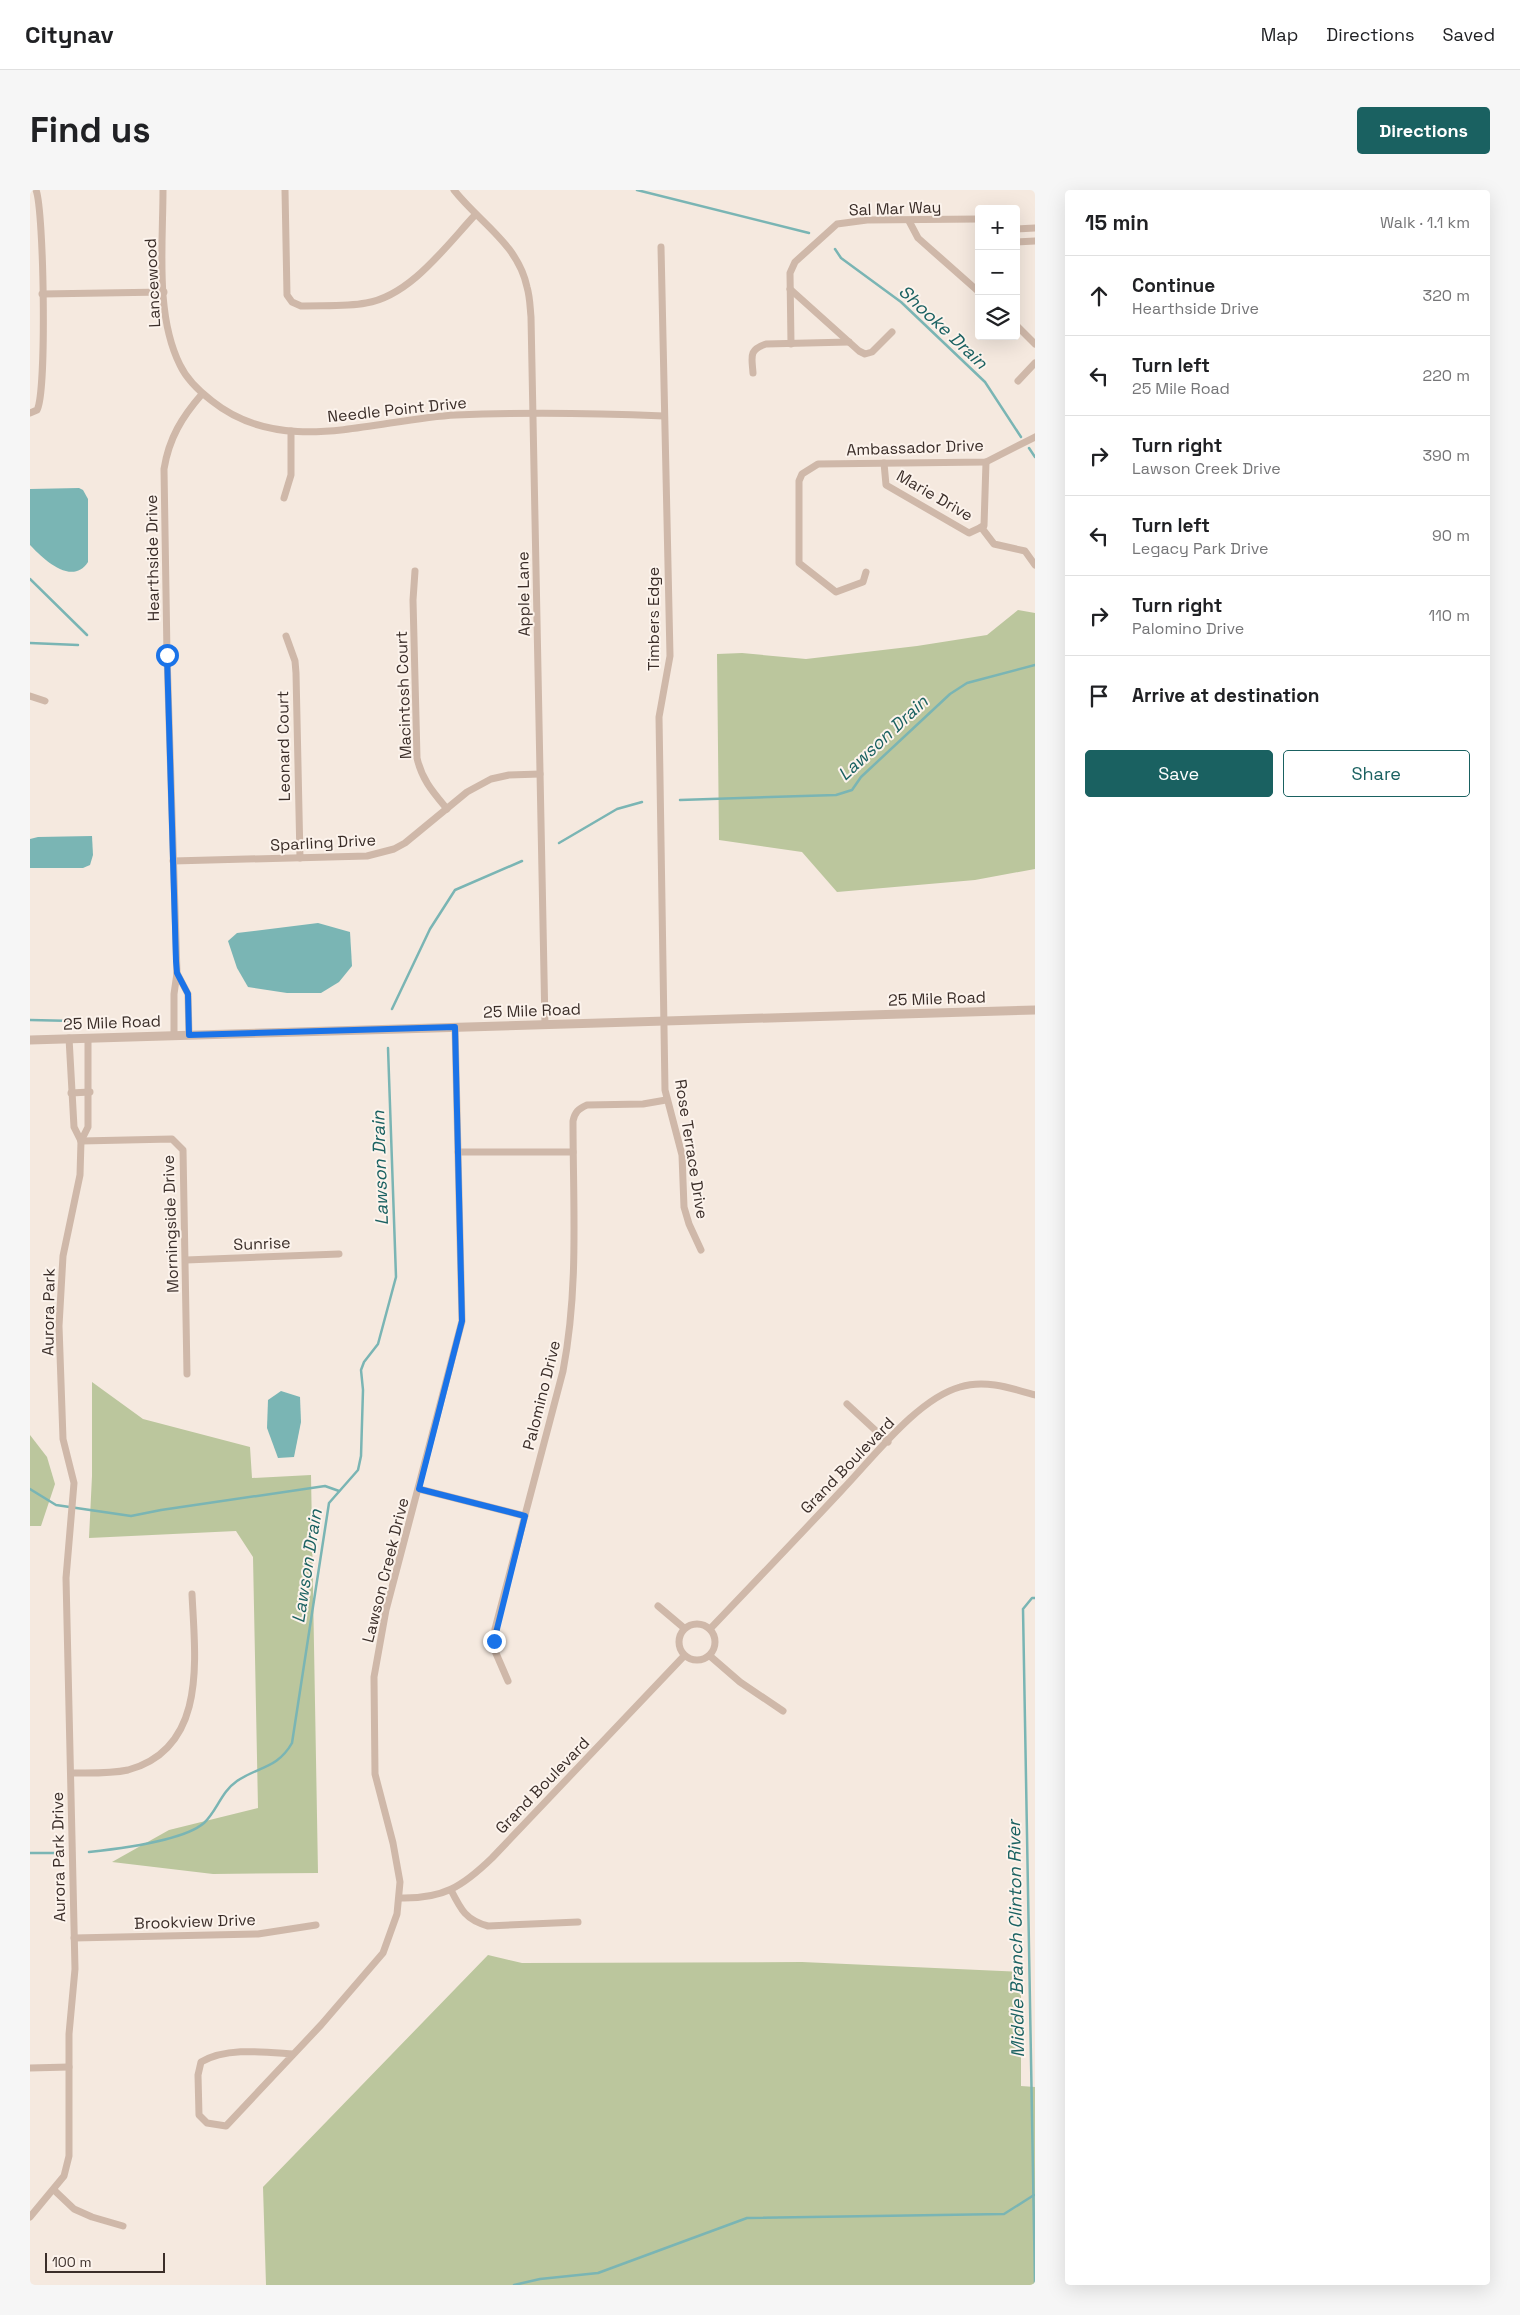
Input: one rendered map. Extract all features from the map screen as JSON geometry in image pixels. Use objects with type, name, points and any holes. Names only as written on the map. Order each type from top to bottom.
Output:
[{"type":"street","points":[[34,411],[41,399],[42,294],[40,217],[36,190]]},
{"type":"street","name":"Lancewood","points":[[163,190],[164,292],[168,335],[180,366],[202,394]]},
{"type":"street","points":[[285,190],[287,295],[292,302],[300,306],[368,303],[392,294],[414,280],[475,216]]},
{"type":"street","name":"Apple Lane","points":[[454,190],[475,216],[497,235],[514,256],[527,287],[531,318],[546,1024]]},
{"type":"street","name":"Sal Mar Way","points":[[791,344],[790,273],[795,262],[837,224],[867,220],[975,219]]},
{"type":"street","points":[[909,221],[918,238],[975,288]]},
{"type":"street","points":[[1020,229],[1035,228]]},
{"type":"street","points":[[1020,242],[1035,241]]},
{"type":"street","name":"Timbers Edge","points":[[662,247],[670,656],[658,717],[665,1021]]},
{"type":"street","points":[[790,289],[865,354],[872,352],[892,332]]},
{"type":"street","points":[[42,294],[164,292]]},
{"type":"street","points":[[1020,329],[1035,344]]},
{"type":"street","points":[[753,373],[752,352],[755,348],[766,344],[849,342]]},
{"type":"street","points":[[1018,381],[1035,363]]},
{"type":"street","name":"Needle Point Drive","points":[[202,394],[245,422],[262,427],[291,431],[364,429],[434,416],[533,413],[664,416]]},
{"type":"street","name":"Hearthside Drive","points":[[174,1035],[174,994],[177,973],[164,469],[167,450],[174,432],[182,418],[202,394]]},
{"type":"street","points":[[284,498],[291,474],[291,431]]},
{"type":"street","name":"Ambassador Drive","points":[[866,572],[863,582],[836,592],[799,563],[799,481],[802,474],[818,464],[986,462],[1035,437]]},
{"type":"street","name":"Marie Drive","points":[[884,463],[886,485],[969,533],[984,526],[986,462]]},
{"type":"street","points":[[981,527],[994,544],[1025,551],[1035,565]]},
{"type":"street","name":"Macintosh Court","points":[[415,571],[413,600],[417,758],[426,784],[446,809]]},
{"type":"street","name":"Leonard Court","points":[[286,636],[295,661],[296,673],[300,858]]},
{"type":"street","points":[[30,696],[45,700]]},
{"type":"street","name":"Sparling Drive","points":[[173,861],[367,856],[394,849],[405,843],[467,792],[491,779],[509,775],[540,774]]},
{"type":"street","name":"Hearthside Drive","points":[[177,973],[188,994],[189,1035]]},
{"type":"street","name":"25 Mile Road","points":[[30,1040],[1035,1010]]},
{"type":"street","name":"Rose Terrace Drive","points":[[665,1021],[666,1100],[682,1155],[685,1212],[701,1250]]},
{"type":"street","name":"Lawson Creek Drive","points":[[293,2054],[262,2051],[213,2055],[201,2062],[198,2075],[198,2114],[207,2123],[226,2126],[321,2025],[383,1953],[397,1914],[400,1882],[393,1842],[375,1774],[374,1677],[386,1610],[462,1321],[455,1027]]},
{"type":"street","name":"Aurora Park","points":[[69,1038],[74,1128],[81,1141]]},
{"type":"street","name":"Aurora Park","points":[[74,1483],[63,1439],[60,1290],[63,1256],[80,1175],[81,1141],[88,1126],[90,1092],[88,1038]]},
{"type":"street","points":[[71,1093],[90,1092]]},
{"type":"street","name":"Palomino Drive","points":[[508,1681],[498,1661],[494,1641],[563,1371],[570,1334],[575,1269],[572,1121],[578,1109],[587,1105],[643,1104],[666,1100]]},
{"type":"street","name":"Morningside Drive","points":[[81,1141],[172,1139],[183,1150],[187,1374]]},
{"type":"street","points":[[458,1152],[573,1152]]},
{"type":"street","name":"Sunrise","points":[[186,1260],[339,1254]]},
{"type":"street","name":"Grand Boulevard","points":[[710,1629],[888,1442],[933,1399],[962,1386],[995,1385],[1035,1395]]},
{"type":"street","points":[[847,1404],[888,1442]]},
{"type":"street","name":"Aurora Park Drive","points":[[30,2217],[64,2176],[69,2156],[69,2034],[75,1984],[66,1578],[74,1483]]},
{"type":"street","points":[[419,1489],[525,1516]]},
{"type":"street","points":[[70,1773],[100,1773],[126,1770],[159,1756],[171,1744],[190,1709],[192,1695],[194,1665],[192,1594]]},
{"type":"street","points":[[658,1606],[684,1628]]},
{"type":"street","points":[[700,1624],[710,1629],[714,1635],[715,1644],[710,1656],[696,1660],[684,1656],[679,1644],[680,1635],[684,1628],[700,1624]]},
{"type":"street","name":"Grand Boulevard","points":[[400,1898],[420,1898],[451,1890],[465,1883],[492,1858],[684,1656]]},
{"type":"street","points":[[710,1656],[740,1682],[783,1711]]},
{"type":"street","points":[[451,1890],[465,1914],[476,1923],[488,1926],[578,1922]]},
{"type":"street","name":"Brookview Drive","points":[[74,1938],[258,1934],[316,1925]]},
{"type":"street","points":[[30,2068],[69,2067]]},
{"type":"street","points":[[54,2190],[74,2208],[92,2217],[123,2226]]},
{"type":"green space","points":[[1018,610],[1035,613],[1035,869],[975,880],[837,892],[802,852],[719,840],[717,654],[742,653],[806,659],[917,646],[987,635]]},
{"type":"green space","points":[[92,1382],[143,1419],[250,1447],[252,1478],[311,1475],[318,1873],[213,1874],[112,1862],[169,1830],[258,1808],[253,1557],[236,1531],[89,1538],[92,1476]]},
{"type":"green space","points":[[30,1435],[47,1457],[55,1484],[41,1526],[30,1526]]},
{"type":"green space","points":[[488,1955],[522,1963],[802,1962],[1021,1972],[1021,2086],[1035,2087],[1035,2285],[266,2285],[263,2187]]},
{"type":"water","points":[[79,488],[83,490],[88,499],[88,562],[81,569],[74,572],[66,571],[49,563],[30,545],[30,489]]},
{"type":"water","points":[[92,836],[93,855],[90,865],[83,868],[30,868],[30,839],[38,837]]},
{"type":"water","points":[[318,923],[350,932],[352,966],[339,982],[321,993],[287,993],[248,987],[237,968],[228,941],[237,933]]},
{"type":"water","points":[[281,1391],[300,1397],[301,1422],[294,1457],[278,1458],[267,1428],[268,1400]]},
{"type":"waterway","name":"Shooke Drain","points":[[637,190],[809,233]]},
{"type":"waterway","name":"Shooke Drain","points":[[835,249],[841,258],[901,302],[985,382],[1021,437]]},
{"type":"waterway","name":"Shooke Drain","points":[[1029,448],[1035,457]]},
{"type":"waterway","points":[[30,579],[87,635]]},
{"type":"waterway","points":[[30,643],[78,645]]},
{"type":"waterway","name":"Lawson Drain","points":[[680,800],[836,795],[852,790],[861,777],[950,694],[967,683],[1035,665]]},
{"type":"waterway","name":"Lawson Drain","points":[[559,843],[617,809],[642,802]]},
{"type":"waterway","name":"Lawson Drain","points":[[392,1009],[430,929],[455,890],[522,861]]},
{"type":"waterway","points":[[30,1020],[75,1021]]},
{"type":"waterway","name":"Lawson Drain","points":[[89,1852],[149,1843],[181,1835],[194,1829],[204,1823],[232,1785],[280,1758],[292,1743],[329,1503],[358,1470],[361,1456],[363,1390],[361,1370],[364,1362],[378,1344],[396,1277],[388,1048]]},
{"type":"waterway","points":[[30,1489],[56,1505],[131,1516],[325,1486],[339,1491]]},
{"type":"waterway","name":"Middle Branch Clinton River","points":[[1035,1598],[1032,1598],[1023,1609],[1035,2285]]},
{"type":"waterway","name":"Lawson Drain","points":[[30,1853],[54,1853]]},
{"type":"waterway","points":[[514,2285],[540,2279],[598,2273],[747,2218],[1004,2214],[1034,2195]]},
{"type":"route","points":[[167,655],[176,961],[177,973],[188,994],[189,1035],[455,1027],[462,1321],[419,1489],[525,1516],[495,1629],[494,1641]]}]
